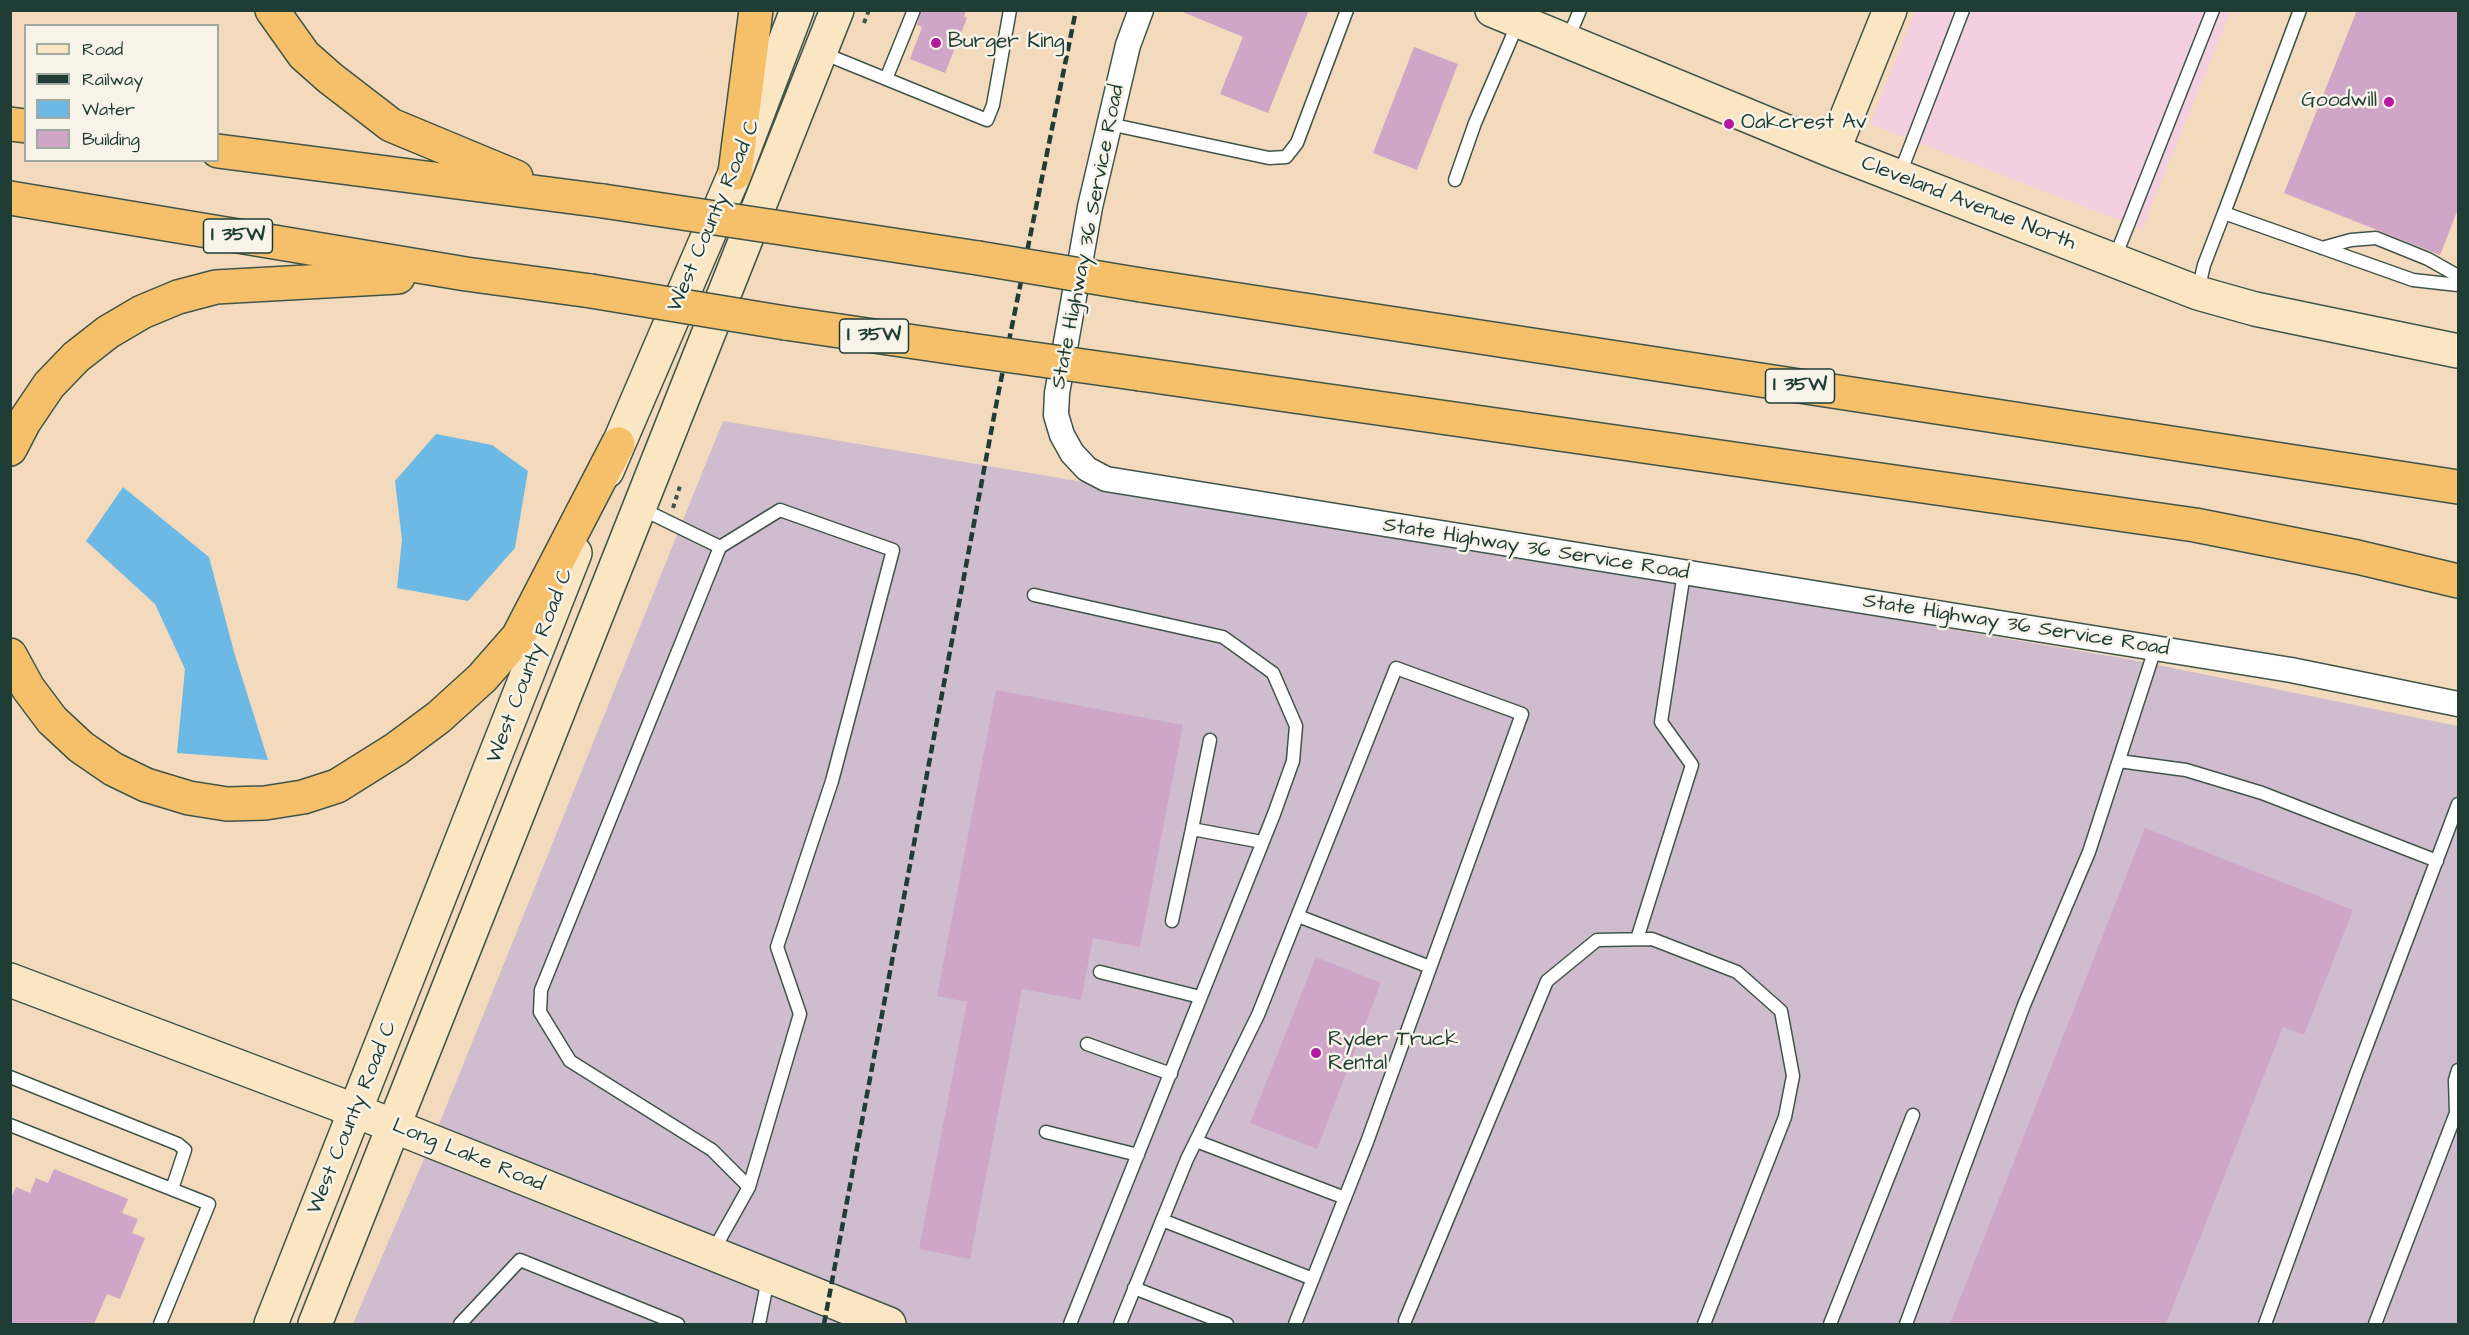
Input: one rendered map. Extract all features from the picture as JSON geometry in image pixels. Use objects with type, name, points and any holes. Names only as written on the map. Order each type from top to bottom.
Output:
[{"type":"highway","points":[[272,10],[304,55],[392,125],[491,168],[587,199]]},
{"type":"highway","points":[[298,10],[315,47],[343,87]]},
{"type":"highway","points":[[735,173],[756,10]]},
{"type":"highway","name":"I 35W","points":[[219,151],[587,199],[2458,486]]},
{"type":"highway","name":"I 35W","points":[[10,198],[466,274],[591,291],[785,323],[2195,525],[2357,557],[2458,581]]},
{"type":"highway","points":[[10,449],[24,422],[49,386],[76,357],[124,322],[178,297],[216,287],[261,283],[466,274]]},
{"type":"highway","points":[[10,656],[28,688],[52,720],[81,747],[113,770],[146,785],[189,798],[227,804],[275,802],[303,797],[337,786],[396,749],[439,717],[482,678],[518,637],[618,444]]},
{"type":"main road","name":"West County Road C","points":[[271,1324],[618,444],[735,173],[796,10]]},
{"type":"main road","name":"West County Road C","points":[[315,1324],[396,1128],[639,507],[837,10]]},
{"type":"main road","points":[[1833,151],[1890,10]]},
{"type":"main road","name":"Cleveland Avenue North","points":[[1505,16],[1898,177],[2198,293],[2255,309],[2458,351]]},
{"type":"main road","name":"Long Lake Road","points":[[10,980],[356,1111],[889,1324]]},
{"type":"street","name":"State Highway 36 Service Road","points":[[1141,10],[1128,45],[1090,207],[1057,393],[1056,415],[1062,435],[1072,453],[1088,469],[1106,479],[2291,670],[2458,704]]},
{"type":"lane","points":[[886,79],[914,10]]},
{"type":"lane","points":[[820,52],[987,120],[1010,10]]},
{"type":"lane","points":[[1109,124],[1269,158],[1286,157],[1297,143],[1347,10]]},
{"type":"lane","points":[[1567,42],[1580,10]]},
{"type":"lane","points":[[1898,177],[1963,10]]},
{"type":"lane","points":[[2114,261],[2213,10]]},
{"type":"lane","points":[[2198,293],[2205,265],[2300,10]]},
{"type":"lane","points":[[1455,180],[1475,123],[1505,16]]},
{"type":"lane","points":[[2224,213],[2413,280],[2458,285]]},
{"type":"lane","points":[[2322,248],[2351,240],[2376,238],[2428,259],[2458,276]]},
{"type":"lane","points":[[639,507],[720,548]]},
{"type":"lane","points":[[712,1254],[749,1187],[800,1014],[777,947],[832,781],[893,550],[780,510],[720,548],[541,990],[540,1012],[570,1061],[712,1150],[749,1187]]},
{"type":"lane","points":[[1637,939],[1692,765],[1661,722],[1684,573]]},
{"type":"lane","points":[[1034,595],[1223,637],[1273,674],[1296,726],[1293,761],[1171,1074],[1070,1324]]},
{"type":"lane","points":[[1906,1324],[2024,1005],[2089,852],[2155,649]]},
{"type":"lane","points":[[1120,1324],[1196,1141],[1258,1015],[1396,668],[1522,714],[1345,1198],[1295,1324]]},
{"type":"lane","points":[[1172,921],[1210,740]]},
{"type":"lane","points":[[2119,761],[2186,770],[2262,793],[2437,861]]},
{"type":"lane","points":[[2265,1324],[2355,1074],[2458,804]]},
{"type":"lane","points":[[1192,829],[1262,842]]},
{"type":"lane","points":[[1298,916],[1430,967]]},
{"type":"lane","points":[[1405,1321],[1547,981],[1597,940],[1652,939],[1737,972],[1781,1011],[1793,1076],[1785,1117],[1704,1324]]},
{"type":"lane","points":[[1100,972],[1200,997]]},
{"type":"lane","points":[[1088,1044],[1171,1074]]},
{"type":"lane","points":[[2375,1324],[2456,1113],[2455,1080],[2458,1070]]},
{"type":"lane","points":[[10,1077],[178,1144],[185,1150],[172,1189]]},
{"type":"lane","points":[[1830,1324],[1913,1115]]},
{"type":"lane","points":[[10,1125],[209,1204],[160,1324]]},
{"type":"lane","points":[[1046,1132],[1138,1155]]},
{"type":"lane","points":[[1196,1141],[1345,1198]]},
{"type":"lane","points":[[1162,1220],[1313,1279]]},
{"type":"lane","points":[[460,1324],[520,1260],[678,1324]]},
{"type":"lane","points":[[759,1324],[769,1277]]},
{"type":"lane","points":[[1134,1288],[1227,1324]]},
{"type":"shaded area","points":[[1915,11],[2231,11],[2142,229],[1870,124]]},
{"type":"shaded area","points":[[723,421],[2133,660],[2458,726],[2458,1324],[353,1324],[442,1117]]},
{"type":"water","points":[[436,434],[492,445],[528,471],[515,548],[468,601],[397,588],[402,540],[395,481]]},
{"type":"water","points":[[123,487],[209,557],[234,652],[268,760],[177,753],[185,669],[155,604],[86,541]]},
{"type":"building","name":"Burger King","points":[[922,10],[966,10],[964,17],[967,18],[945,73],[910,59],[922,27],[917,25]]},
{"type":"building","points":[[1178,10],[1309,10],[1268,113],[1220,94],[1243,37]]},
{"type":"building","name":"Goodwill","points":[[2357,10],[2458,10],[2458,209],[2440,255],[2284,193]]},
{"type":"building","points":[[1414,47],[1458,64],[1417,170],[1373,153]]},
{"type":"building","points":[[996,690],[1183,725],[1140,947],[1093,938],[1081,1000],[1022,989],[970,1259],[919,1249],[967,1002],[937,996]]},
{"type":"building","points":[[2145,828],[2353,910],[2304,1035],[2283,1027],[2166,1324],[1950,1324]]},
{"type":"building","name":"Ryder Truck Rental","points":[[1316,957],[1381,983],[1317,1149],[1250,1123]]},
{"type":"building","points":[[54,1169],[128,1199],[122,1213],[138,1219],[132,1233],[145,1238],[120,1299],[107,1294],[94,1324],[10,1324],[10,1200],[16,1187],[30,1193],[36,1178],[48,1183]]},
{"type":"railway","points":[[824,1324],[998,395],[1076,10]]},
{"type":"place","name":"Burger King","points":[[936,43]]},
{"type":"place","name":"Goodwill","points":[[2389,102]]},
{"type":"place","name":"Oakcrest Av","points":[[1729,124]]},
{"type":"place","name":"Ryder Truck Rental","points":[[1316,1053]]}]
